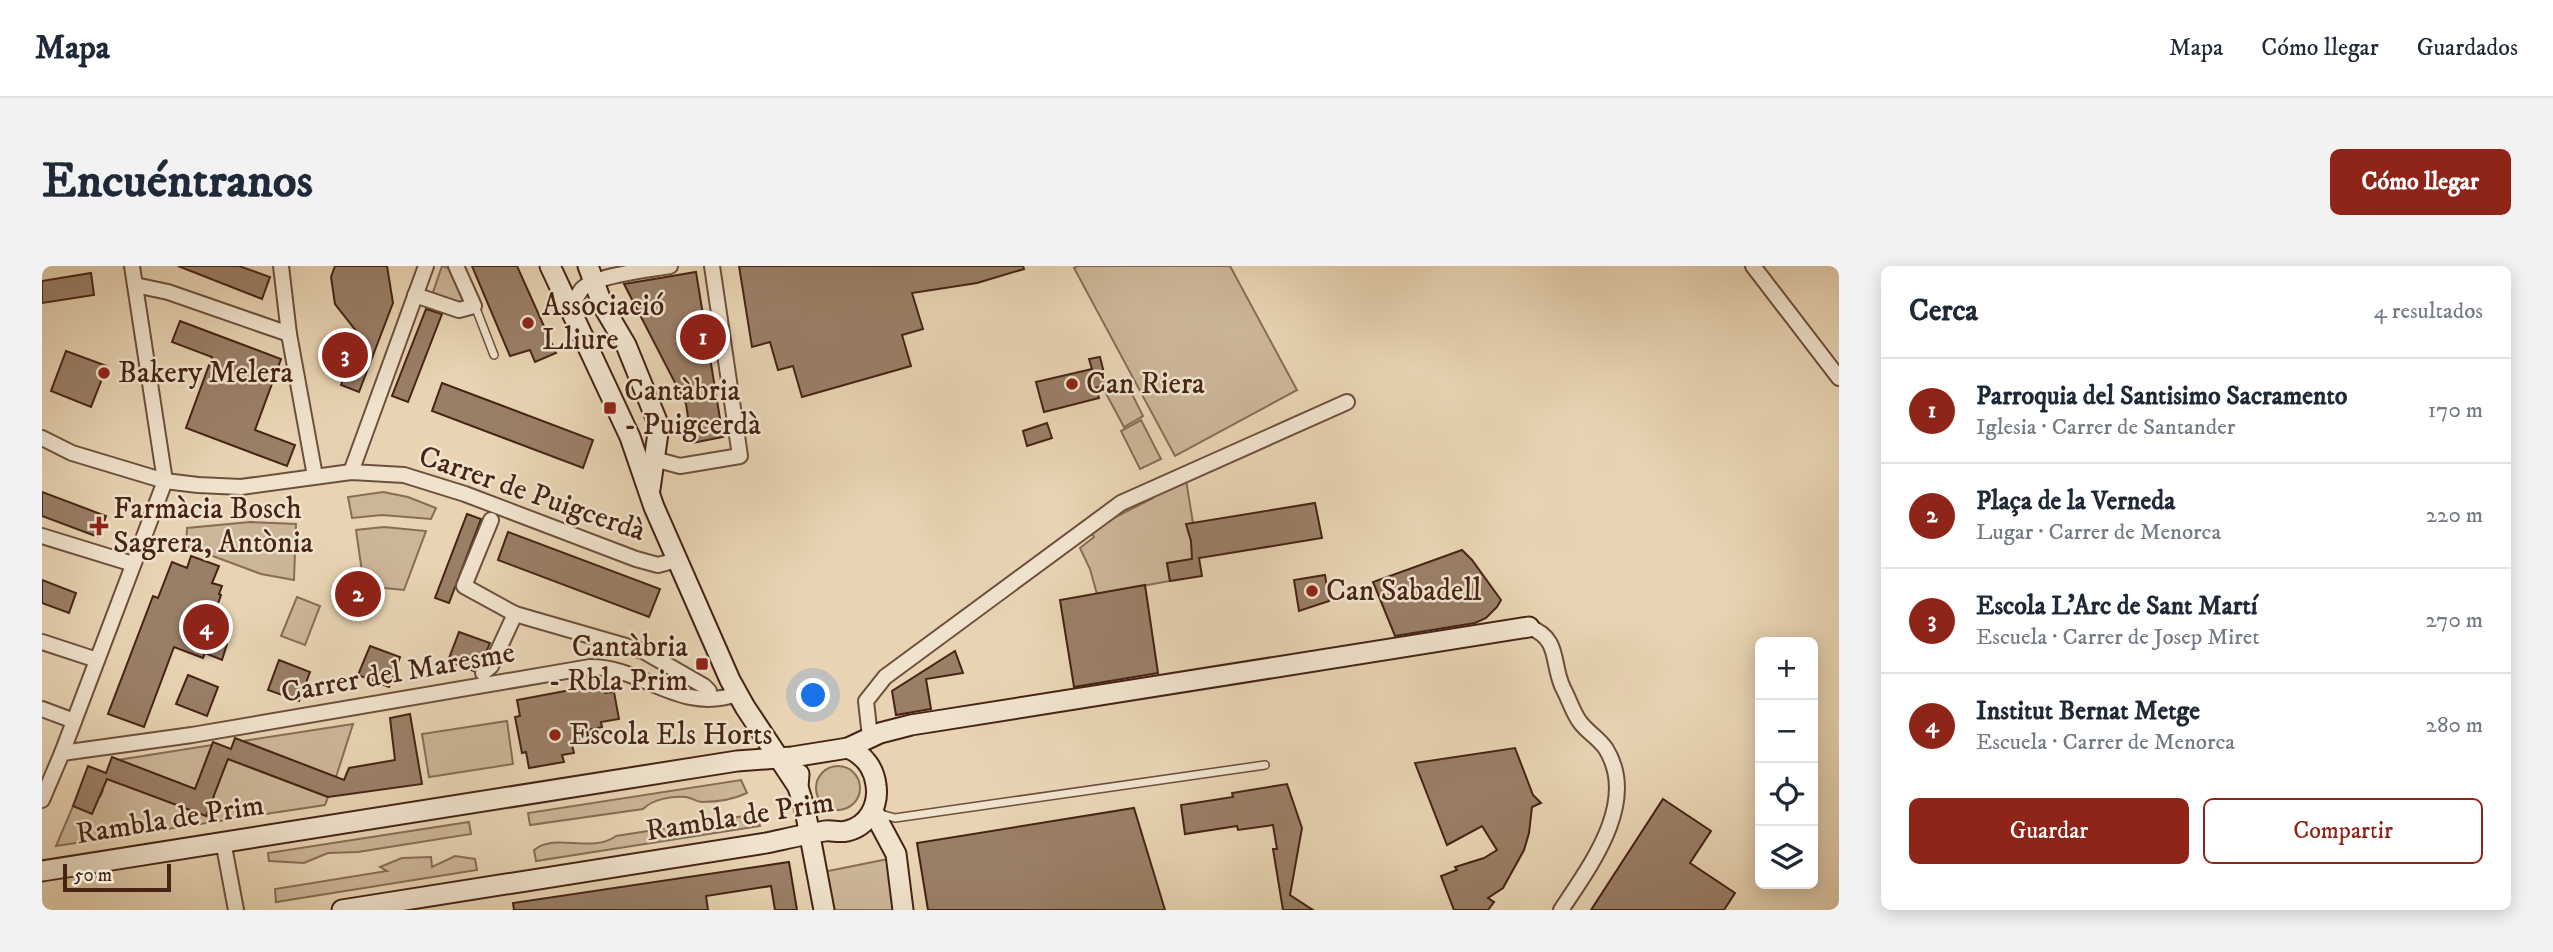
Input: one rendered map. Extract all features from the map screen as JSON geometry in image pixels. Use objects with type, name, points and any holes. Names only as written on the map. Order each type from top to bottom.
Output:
[{"type":"main road","points":[[550,266],[630,437],[649,493],[737,694],[798,787],[805,810],[819,833],[824,910]]},
{"type":"main road","points":[[591,274],[603,306],[626,345],[656,416],[660,434],[649,493]]},
{"type":"main road","points":[[903,910],[895,853],[873,811],[877,788],[870,767],[870,737],[911,725],[1529,627]]},
{"type":"main road","name":"Rambla de Prim","points":[[42,871],[737,761],[811,755],[848,748],[870,737]]},
{"type":"main road","points":[[848,748],[870,767]]},
{"type":"main road","points":[[798,787],[801,767],[811,755]]},
{"type":"main road","name":"Rambla de Prim","points":[[342,910],[819,833],[839,832],[858,827],[873,811]]},
{"type":"street","points":[[42,800],[165,481],[132,266]]},
{"type":"street","points":[[281,266],[289,334],[316,476]]},
{"type":"street","points":[[351,472],[426,266]]},
{"type":"street","points":[[415,295],[459,310],[474,306],[456,266]]},
{"type":"street","points":[[572,309],[591,274],[612,276],[670,266]]},
{"type":"street","points":[[654,459],[680,466],[740,456],[712,266]]},
{"type":"street","points":[[1753,266],[1839,378]]},
{"type":"street","points":[[135,285],[168,292],[289,334]]},
{"type":"street","points":[[870,737],[866,701],[885,677],[1121,503],[1347,402]]},
{"type":"street","name":"Carrer de Puigcerdà","points":[[42,438],[72,453],[165,481],[241,487],[351,472],[404,475],[466,494],[636,559],[658,565],[677,560]]},
{"type":"street","points":[[491,520],[464,586],[515,614],[643,650],[709,691]]},
{"type":"street","points":[[42,536],[133,564]]},
{"type":"street","points":[[483,673],[491,666],[515,614]]},
{"type":"street","points":[[1529,627],[1549,638],[1560,681],[1581,723],[1607,750],[1617,775],[1613,818],[1591,864],[1561,910]]},
{"type":"street","points":[[42,642],[97,660]]},
{"type":"street","name":"Carrer del Maresme","points":[[62,753],[204,733],[590,667],[611,670],[696,700],[726,698],[737,694]]},
{"type":"street","points":[[42,709],[74,721]]},
{"type":"street","points":[[223,841],[236,910]]},
{"type":"lane","points":[[474,306],[494,355]]},
{"type":"lane","name":"Rambla de Prim","points":[[873,811],[895,818],[1265,765]]},
{"type":"shaded area","points":[[442,266],[452,269],[467,300],[463,307],[432,295]]},
{"type":"shaded area","points":[[1230,266],[1297,390],[1175,456],[1074,268]]},
{"type":"shaded area","points":[[1124,378],[1143,416],[1124,427],[1103,388]]},
{"type":"shaded area","points":[[1141,420],[1161,459],[1140,469],[1121,431]]},
{"type":"shaded area","points":[[1186,480],[1193,523],[1192,559],[1167,563],[1170,581],[1097,594],[1090,569],[1080,548],[1094,537],[1090,530],[1153,498],[1154,494]]},
{"type":"shaded area","points":[[383,492],[408,497],[436,508],[431,519],[382,515],[352,518],[348,497]]},
{"type":"shaded area","points":[[250,522],[296,524],[294,580],[261,574],[186,546],[187,528]]},
{"type":"shaded area","points":[[384,527],[426,531],[404,590],[364,586],[356,530]]},
{"type":"shaded area","points":[[297,597],[320,606],[305,645],[281,636]]},
{"type":"shaded area","points":[[507,721],[513,764],[429,777],[422,734]]},
{"type":"shaded area","points":[[353,724],[336,777],[243,741]]},
{"type":"shaded area","points":[[212,745],[198,782],[228,759],[328,797],[325,805],[56,846],[73,806],[92,813],[106,778],[207,816],[214,796],[118,760]]},
{"type":"shaded area","points":[[838,766],[847,767],[854,772],[859,779],[859,797],[854,804],[847,809],[838,810],[829,809],[822,804],[817,797],[816,788],[817,779],[822,772],[829,767]]},
{"type":"shaded area","points":[[741,780],[747,793],[725,800],[702,802],[686,797],[669,798],[643,809],[530,825],[528,813]]},
{"type":"shaded area","points":[[756,814],[760,826],[536,861],[534,850],[543,845],[596,843],[616,836]]},
{"type":"shaded area","points":[[469,822],[471,834],[358,852],[328,853],[304,863],[269,861],[268,853]]},
{"type":"shaded area","points":[[455,856],[475,859],[477,870],[276,902],[275,889],[387,871],[380,867],[402,858],[431,857],[432,867]]},
{"type":"shaded area","points":[[888,859],[896,910],[830,910],[823,872]]},
{"type":"building","points":[[178,266],[239,266],[270,277],[262,299]]},
{"type":"building","points":[[335,266],[387,266],[393,303],[359,392],[341,385],[360,336],[335,304],[331,277]]},
{"type":"building","points":[[472,266],[517,266],[556,353],[535,362],[530,350],[510,356]]},
{"type":"building","points":[[739,266],[1023,266],[1024,269],[977,283],[912,293],[923,329],[902,335],[911,366],[802,397],[793,366],[778,370],[770,342],[752,347]]},
{"type":"building","points":[[696,272],[723,437],[692,443],[686,404],[624,284]]},
{"type":"building","points":[[91,273],[94,295],[42,303],[42,281]]},
{"type":"building","points":[[426,309],[442,314],[408,402],[392,396]]},
{"type":"building","points":[[180,321],[281,359],[255,430],[295,445],[287,466],[186,428],[212,357],[172,342]]},
{"type":"building","points":[[66,351],[107,366],[91,407],[51,391]]},
{"type":"building","name":"Can Riera","points":[[1100,357],[1107,385],[1096,388],[1099,398],[1044,412],[1036,382],[1092,369],[1089,359]]},
{"type":"building","points":[[442,383],[593,440],[583,468],[432,411]]},
{"type":"building","points":[[1047,423],[1052,438],[1027,446],[1023,431]]},
{"type":"building","points":[[42,492],[106,516],[98,537],[42,516]]},
{"type":"building","points":[[1315,503],[1322,538],[1199,558],[1202,576],[1170,581],[1167,563],[1192,559],[1186,524]]},
{"type":"building","points":[[467,514],[481,519],[449,603],[435,598]]},
{"type":"building","points":[[508,532],[660,589],[649,617],[498,560]]},
{"type":"building","points":[[1462,550],[1501,600],[1497,607],[1486,618],[1475,623],[1395,636],[1373,582]]},
{"type":"building","points":[[191,556],[219,566],[212,583],[222,586],[221,595],[212,621],[221,625],[215,639],[227,644],[222,660],[205,653],[203,658],[174,647],[144,727],[108,714],[153,596],[158,598],[172,562],[187,568]]},
{"type":"building","name":"Can Sabadell","points":[[1325,575],[1329,601],[1299,611],[1294,580]]},
{"type":"building","points":[[42,580],[76,593],[69,613],[42,603]]},
{"type":"building","points":[[1145,585],[1158,673],[1074,687],[1060,600]]},
{"type":"building","points":[[459,632],[490,643],[483,660],[474,671],[448,661]]},
{"type":"building","points":[[370,646],[400,657],[389,687],[358,675]]},
{"type":"building","points":[[955,651],[963,673],[926,679],[931,709],[896,715],[892,691]]},
{"type":"building","points":[[279,660],[310,672],[299,701],[268,690]]},
{"type":"building","points":[[188,675],[218,687],[207,716],[176,704]]},
{"type":"building","points":[[603,684],[605,693],[614,692],[619,719],[601,722],[602,727],[587,730],[589,742],[572,745],[574,753],[562,755],[564,762],[529,768],[526,752],[522,753],[515,717],[520,716],[517,700]]},
{"type":"building","points":[[410,714],[422,784],[328,797],[228,759],[206,816],[107,779],[92,814],[73,806],[88,766],[106,773],[112,757],[195,789],[213,742],[231,749],[235,738],[344,780],[349,768],[395,760],[390,718]]},
{"type":"building","points":[[1515,748],[1533,795],[1541,803],[1532,807],[1524,850],[1503,888],[1488,898],[1494,902],[1488,910],[1454,910],[1441,876],[1457,870],[1455,867],[1484,858],[1497,850],[1482,826],[1447,845],[1415,763]]},
{"type":"building","points":[[1287,784],[1302,828],[1290,895],[1313,910],[1283,910],[1273,849],[1277,849],[1273,825],[1238,830],[1237,826],[1185,834],[1181,805],[1233,797],[1232,793]]},
{"type":"building","points":[[1663,799],[1711,831],[1690,863],[1735,893],[1724,910],[1591,910]]},
{"type":"building","points":[[1134,808],[1165,910],[928,910],[917,843]]},
{"type":"building","points":[[789,862],[797,910],[775,910],[771,886],[706,896],[708,910],[514,910],[513,903]]},
{"type":"place","name":"Associació Lliure","points":[[528,323]]},
{"type":"place","name":"Parroquia del Santisimo Sacramento","points":[[703,337]]},
{"type":"place","name":"Escola L'Arc de Sant Martí","points":[[345,355]]},
{"type":"place","name":"Bakery Melera","points":[[104,373]]},
{"type":"place","name":"Can Riera","points":[[1072,384]]},
{"type":"place","name":"Cantàbria - Puigcerdà","points":[[610,408]]},
{"type":"place","name":"Farmàcia Bosch Sagrera, Antònia","points":[[99,526]]},
{"type":"place","name":"Can Sabadell","points":[[1312,591]]},
{"type":"place","name":"Plaça de la Verneda","points":[[358,594]]},
{"type":"place","name":"Institut Bernat Metge","points":[[206,627]]},
{"type":"place","name":"Cantàbria - Rbla Prim","points":[[702,664]]},
{"type":"place","name":"Escola Els Horts","points":[[555,735]]}]
